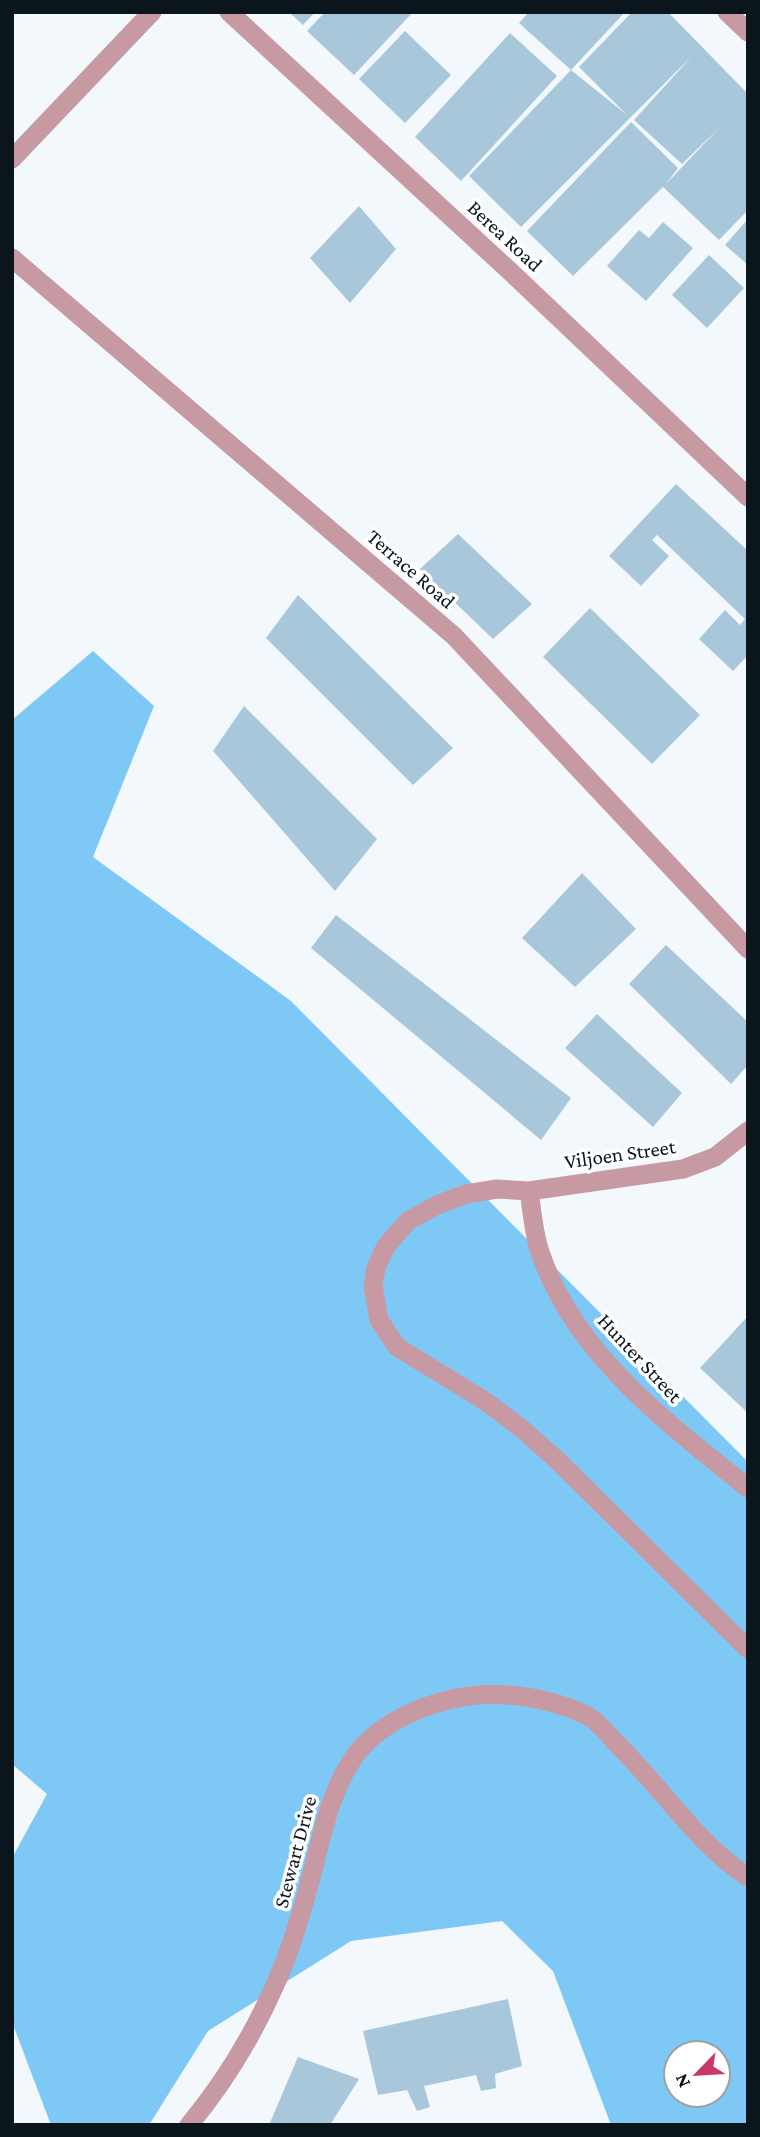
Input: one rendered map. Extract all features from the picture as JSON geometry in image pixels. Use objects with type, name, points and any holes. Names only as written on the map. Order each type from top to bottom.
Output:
[{"type":"street","points":[[12,159],[152,12]]},
{"type":"street","name":"Berea Road","points":[[229,12],[514,275],[748,497]]},
{"type":"street","points":[[727,12],[748,32]]},
{"type":"street","name":"Terrace Road","points":[[12,258],[454,636],[748,949]]},
{"type":"street","name":"Viljoen Street","points":[[529,1191],[683,1169],[715,1157],[748,1131]]},
{"type":"street","points":[[529,1191],[497,1189],[466,1194],[437,1205],[408,1221],[386,1246],[376,1268],[373,1286],[379,1320],[397,1347],[485,1401],[558,1461],[748,1649]]},
{"type":"street","name":"Hunter Street","points":[[529,1191],[533,1226],[543,1259],[551,1279],[585,1336],[643,1401],[748,1488]]},
{"type":"street","name":"Stewart Drive","points":[[189,2125],[235,2061],[276,1985],[301,1918],[331,1798],[353,1758],[382,1729],[423,1706],[468,1695],[505,1693],[552,1703],[590,1717],[727,1863],[748,1877]]},
{"type":"shaded area","points":[[93,651],[154,706],[93,857],[291,1001],[748,1462],[748,2125],[611,2125],[553,1971],[502,1921],[351,1941],[208,2031],[149,2125],[51,2125],[12,2022],[12,1858],[47,1794],[12,1764],[12,720]]},
{"type":"building","points":[[289,12],[315,12],[303,25]]},
{"type":"building","points":[[325,12],[413,12],[354,75],[307,31]]},
{"type":"building","points":[[529,12],[625,12],[571,70],[519,23]]},
{"type":"building","points":[[632,12],[668,12],[748,94],[748,210],[719,240],[663,187],[573,276],[527,231],[631,122],[678,168],[666,184],[719,128],[682,164],[634,120],[692,56],[521,227],[469,176],[571,70],[627,115],[579,67]]},
{"type":"building","points":[[405,31],[451,75],[405,123],[359,79]]},
{"type":"building","points":[[510,33],[557,76],[461,181],[415,137]]},
{"type":"building","points":[[359,206],[396,249],[350,303],[310,258]]},
{"type":"building","points":[[748,219],[748,265],[725,245]]},
{"type":"building","points":[[663,222],[693,248],[646,301],[607,266],[639,230],[649,238]]},
{"type":"building","points":[[709,255],[744,288],[707,328],[672,295]]},
{"type":"building","points":[[676,484],[748,551],[748,655],[733,671],[699,639],[725,610],[740,625],[745,619],[657,535],[652,540],[669,556],[641,586],[609,556]]},
{"type":"building","points":[[458,534],[532,604],[493,639],[420,569]]},
{"type":"building","points":[[298,595],[453,748],[413,785],[266,638]]},
{"type":"building","points":[[590,608],[700,715],[652,764],[543,657]]},
{"type":"building","points":[[244,706],[377,839],[335,891],[213,751]]},
{"type":"building","points":[[582,873],[636,929],[575,987],[522,938]]},
{"type":"building","points":[[336,915],[571,1098],[541,1140],[311,948]]},
{"type":"building","points":[[666,945],[748,1022],[748,1065],[731,1084],[629,984]]},
{"type":"building","points":[[597,1014],[682,1093],[653,1127],[565,1048]]},
{"type":"building","points":[[748,1316],[748,1413],[700,1368]]},
{"type":"building","points":[[508,1999],[522,2066],[495,2074],[496,2088],[481,2091],[476,2075],[424,2086],[430,2107],[417,2111],[407,2090],[378,2095],[363,2031]]},
{"type":"building","points":[[298,2057],[359,2079],[330,2125],[269,2125]]}]
